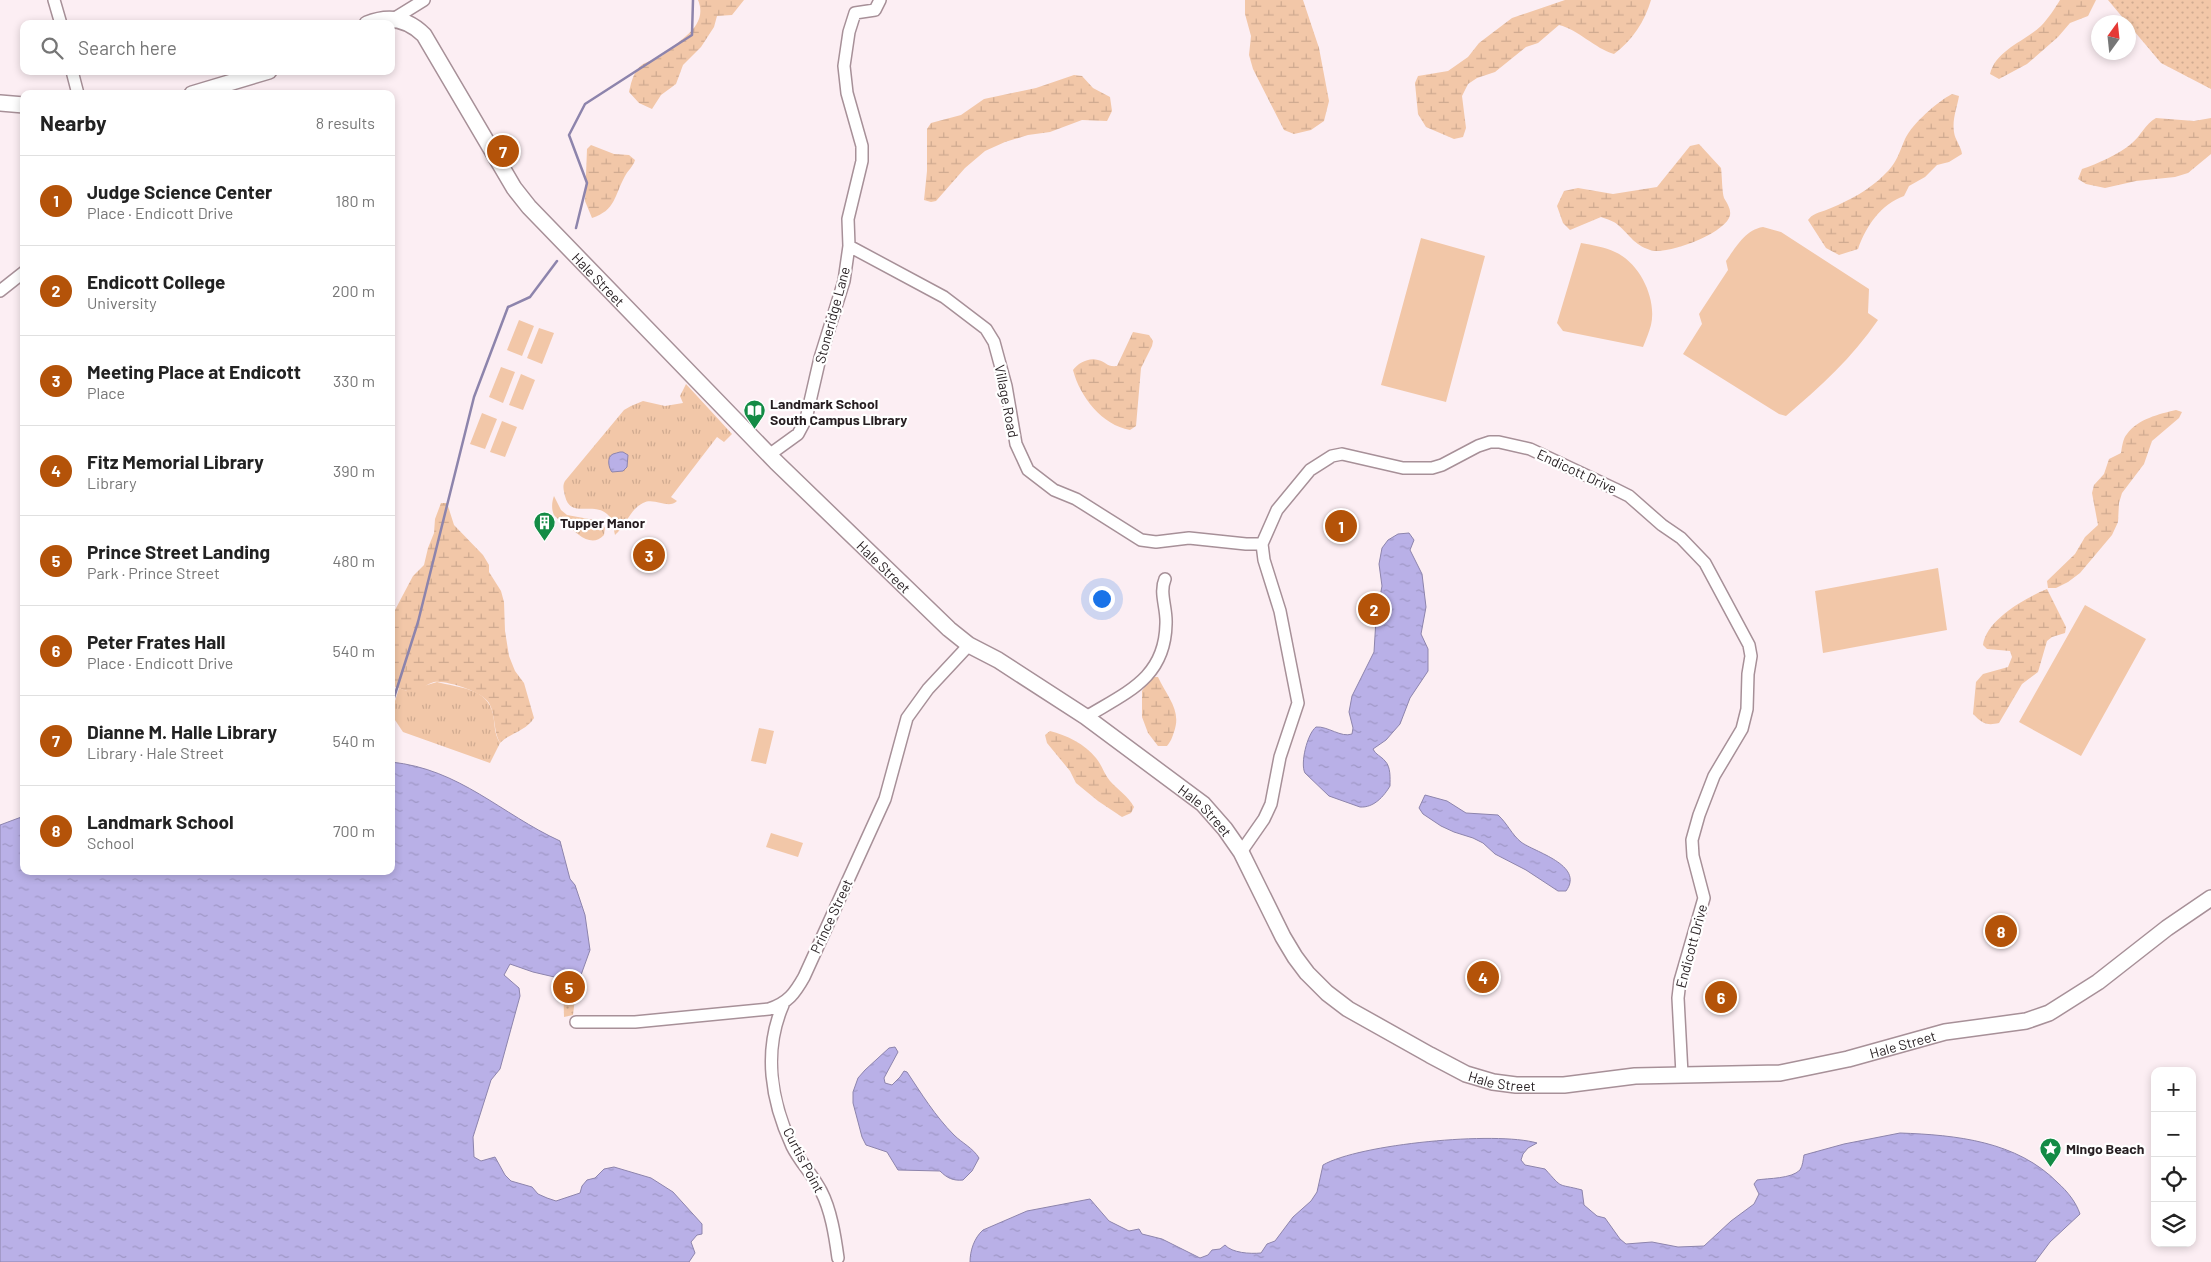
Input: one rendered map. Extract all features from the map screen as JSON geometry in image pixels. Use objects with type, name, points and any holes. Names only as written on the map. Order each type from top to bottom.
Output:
[{"type":"main road","points":[[386,20],[395,18]]},
{"type":"main road","name":"Hale Street","points":[[395,18],[410,24],[424,35],[514,188],[529,207],[827,513],[949,629],[969,645],[1006,665],[1086,717],[1203,804],[1225,829],[1241,852],[1283,937],[1307,973],[1327,993],[1348,1009],[1466,1074],[1493,1082],[1534,1086],[1564,1085],[1635,1076],[1780,1073],[1848,1059],[1945,1032],[2026,1021],[2049,1013],[2091,987],[2162,932],[2211,898]]},
{"type":"main road","points":[[205,90],[256,75]]},
{"type":"main road","points":[[0,103],[20,105]]},
{"type":"street","points":[[54,0],[61,20]]},
{"type":"street","points":[[395,18],[424,0]]},
{"type":"street","name":"Stoneridge Lane","points":[[769,455],[798,434],[806,419],[820,358],[844,281],[849,246],[848,219],[862,161],[862,146],[847,93],[844,66],[848,32],[855,13],[875,10],[880,0]]},
{"type":"street","points":[[73,75],[77,90]]},
{"type":"street","name":"Village Road","points":[[849,246],[944,297],[986,329],[994,342],[1006,386],[1016,444],[1028,470],[1054,490],[1076,499],[1141,540],[1156,542],[1188,538],[1262,544]]},
{"type":"street","points":[[0,291],[20,275]]},
{"type":"street","name":"Endicott Drive","points":[[1262,544],[1270,523],[1288,496],[1310,470],[1332,456],[1342,454],[1378,463],[1420,470],[1442,465],[1478,446],[1490,442],[1500,442],[1530,449],[1615,489],[1681,538],[1706,563],[1744,635],[1751,656],[1748,674],[1747,709],[1742,729],[1714,776],[1699,815],[1692,840],[1693,856],[1704,898],[1680,981],[1678,998],[1682,1074]]},
{"type":"street","points":[[1241,852],[1264,819],[1271,804],[1280,757],[1298,703],[1280,611],[1264,560],[1262,544]]},
{"type":"street","points":[[1086,717],[1137,686],[1159,661],[1166,626],[1166,607],[1161,588],[1165,579]]},
{"type":"street","name":"Prince Street","points":[[783,1005],[794,994],[804,976],[876,820],[891,781],[907,718],[928,689],[969,645]]},
{"type":"street","points":[[576,1022],[635,1022],[769,1009],[783,1005]]},
{"type":"street","name":"Curtis Point","points":[[783,1005],[776,1021],[771,1046],[773,1087],[793,1147],[822,1192],[835,1236],[838,1258]]},
{"type":"green space","points":[[698,0],[744,0],[732,15],[717,16],[714,27],[701,47],[683,65],[676,84],[661,95],[652,109],[639,103],[629,92],[635,73],[640,66],[661,57],[691,32],[699,17]]},
{"type":"green space","points":[[1245,0],[1303,0],[1319,48],[1329,101],[1324,121],[1311,130],[1294,134],[1284,130],[1253,69],[1249,55],[1251,36],[1245,14]]},
{"type":"green space","points":[[1565,0],[1651,0],[1637,30],[1627,43],[1614,54],[1559,25],[1538,43],[1526,47],[1495,72],[1477,78],[1468,84],[1462,96],[1466,128],[1463,137],[1454,139],[1426,127],[1418,114],[1415,83],[1418,76],[1448,71],[1468,57],[1479,43],[1512,18]]},
{"type":"green space","points":[[2060,0],[2096,0],[2088,16],[2070,23],[2058,37],[2027,64],[1999,79],[1990,74],[1993,66],[2004,52],[2041,26]]},
{"type":"green space","points":[[2108,0],[2211,0],[2211,89],[2161,63],[2136,33],[2136,15],[2121,15]]},
{"type":"green space","points":[[1074,75],[1082,76],[1093,88],[1110,97],[1112,111],[1107,121],[1082,120],[1050,132],[1028,135],[1005,142],[985,151],[965,168],[936,201],[924,200],[927,171],[927,129],[931,123],[961,115],[984,99],[1036,88]]},
{"type":"green space","points":[[1952,94],[1959,96],[1954,127],[1962,154],[1949,162],[1937,165],[1925,177],[1909,186],[1904,196],[1881,210],[1865,232],[1858,249],[1839,255],[1826,248],[1808,220],[1810,217],[1852,198],[1878,180],[1895,163],[1905,139],[1919,120]]},
{"type":"green space","points":[[2156,118],[2194,121],[2211,118],[2211,154],[2188,173],[2175,177],[2136,181],[2105,188],[2086,184],[2078,179],[2082,169],[2126,148]]},
{"type":"green space","points":[[1699,144],[1721,168],[1723,195],[1730,213],[1726,222],[1708,236],[1669,250],[1658,251],[1650,250],[1640,245],[1612,221],[1601,217],[1570,230],[1563,223],[1557,206],[1564,191],[1578,188],[1613,194],[1657,187],[1690,146]]},
{"type":"green space","points":[[591,145],[614,154],[629,155],[635,160],[613,202],[606,211],[592,218],[585,201],[587,149]]},
{"type":"green space","points":[[1763,227],[1781,232],[1869,289],[1868,313],[1878,320],[1858,347],[1835,371],[1786,416],[1779,414],[1683,354],[1702,324],[1699,314],[1728,270],[1726,261],[1746,235]]},
{"type":"green space","points":[[1421,238],[1485,256],[1446,402],[1381,385]]},
{"type":"green space","points":[[1581,243],[1603,247],[1624,257],[1632,264],[1645,283],[1649,293],[1652,315],[1651,325],[1643,347],[1563,331],[1557,323]]},
{"type":"green space","points":[[519,320],[534,326],[522,356],[507,350]]},
{"type":"green space","points":[[539,328],[554,333],[542,364],[527,358]]},
{"type":"green space","points":[[1133,332],[1149,335],[1153,341],[1141,368],[1136,426],[1130,430],[1110,422],[1094,408],[1081,390],[1073,370],[1081,363],[1091,359],[1111,366],[1117,366]]},
{"type":"green space","points":[[501,367],[515,372],[503,403],[489,397]]},
{"type":"green space","points":[[521,374],[535,380],[523,410],[509,405]]},
{"type":"green space","points":[[686,384],[732,434],[724,442],[717,437],[671,497],[677,501],[670,504],[652,501],[643,503],[631,513],[615,535],[612,521],[601,510],[572,507],[565,496],[565,481],[624,410],[643,401],[665,406],[683,403],[680,396]]},
{"type":"green space","points":[[2176,410],[2182,412],[2179,418],[2152,441],[2144,464],[2122,493],[2119,503],[2118,522],[2112,535],[2080,573],[2056,588],[2048,588],[2047,581],[2075,554],[2085,537],[2098,525],[2092,493],[2094,485],[2104,474],[2109,459],[2121,453],[2126,436],[2137,424],[2156,415]]},
{"type":"green space","points":[[482,413],[497,419],[485,449],[470,444]]},
{"type":"green space","points":[[502,421],[517,427],[505,457],[490,452]]},
{"type":"green space","points":[[554,496],[561,510],[567,515],[600,521],[605,528],[604,535],[599,539],[589,540],[558,519],[552,510]]},
{"type":"green space","points":[[441,503],[447,503],[454,525],[483,555],[489,565],[489,572],[501,591],[504,602],[505,631],[509,656],[515,671],[524,683],[534,718],[527,726],[500,743],[489,703],[480,695],[464,688],[440,682],[431,683],[414,692],[395,687],[395,610],[413,576],[424,565],[434,533],[435,519]]},
{"type":"green space","points":[[1938,568],[1947,630],[1823,653],[1815,591]]},
{"type":"green space","points":[[2047,589],[2066,627],[2065,633],[2052,637],[2047,641],[2038,672],[2022,684],[1999,723],[1984,723],[1973,714],[1976,682],[1983,674],[2008,667],[2012,657],[2010,651],[1987,649],[1983,645],[1986,636],[1991,627],[2008,611]]},
{"type":"green space","points":[[2085,605],[2146,639],[2081,756],[2019,722]]},
{"type":"green space","points":[[1151,677],[1158,677],[1175,710],[1176,724],[1172,738],[1167,746],[1158,746],[1148,733],[1142,717],[1142,691]]},
{"type":"green space","points":[[437,682],[471,690],[485,698],[493,714],[496,733],[500,743],[490,763],[403,732],[395,720],[395,701],[399,688],[407,691]]},
{"type":"green space","points":[[759,728],[774,731],[766,764],[751,761]]},
{"type":"green space","points":[[1050,731],[1075,741],[1092,753],[1110,781],[1132,803],[1134,807],[1131,813],[1122,817],[1076,783],[1070,771],[1047,743],[1045,735]]},
{"type":"green space","points":[[771,833],[803,843],[798,857],[766,847]]},
{"type":"green space","points":[[569,973],[578,973],[573,1015],[564,1017],[563,979]]},
{"type":"water","points":[[620,452],[628,455],[627,467],[623,471],[612,472],[609,466],[609,458],[613,454]]},
{"type":"water","points":[[1409,533],[1414,540],[1410,550],[1422,574],[1426,607],[1421,634],[1428,649],[1428,671],[1410,698],[1400,724],[1386,740],[1373,749],[1388,766],[1390,786],[1382,797],[1370,806],[1360,807],[1329,796],[1305,773],[1304,756],[1307,742],[1316,727],[1348,735],[1352,734],[1353,728],[1349,712],[1352,696],[1374,652],[1376,619],[1382,586],[1379,564],[1382,548],[1388,540],[1398,534]]},
{"type":"water","points":[[395,763],[416,766],[459,783],[560,841],[570,879],[575,885],[585,915],[590,950],[581,975],[569,973],[563,979],[510,964],[504,975],[519,988],[520,996],[500,1069],[491,1080],[473,1137],[474,1157],[481,1161],[495,1157],[505,1175],[511,1181],[532,1187],[538,1194],[556,1201],[580,1193],[582,1186],[587,1180],[595,1178],[604,1169],[614,1167],[651,1178],[673,1192],[702,1224],[702,1234],[697,1235],[691,1242],[695,1253],[689,1262],[0,1262],[0,825],[20,818],[20,875],[395,875]]},
{"type":"water","points":[[1425,795],[1447,801],[1466,813],[1498,815],[1521,842],[1556,860],[1564,867],[1569,874],[1570,882],[1566,891],[1558,891],[1526,870],[1495,854],[1483,843],[1441,826],[1423,814],[1419,808]]},
{"type":"water","points":[[895,1047],[898,1052],[884,1078],[885,1083],[892,1085],[904,1071],[907,1072],[941,1120],[954,1135],[977,1154],[979,1158],[972,1171],[963,1180],[950,1178],[940,1171],[898,1170],[887,1152],[866,1145],[853,1103],[853,1092],[858,1078],[865,1070],[889,1048]]},
{"type":"water","points":[[1900,1133],[1964,1139],[2005,1149],[2042,1169],[2068,1193],[2080,1214],[2050,1242],[2035,1262],[970,1262],[973,1245],[983,1230],[1027,1211],[1090,1199],[1109,1221],[1129,1231],[1139,1229],[1142,1234],[1162,1239],[1200,1258],[1208,1255],[1212,1250],[1220,1249],[1225,1245],[1237,1251],[1261,1253],[1267,1244],[1275,1241],[1293,1217],[1311,1201],[1317,1192],[1323,1165],[1366,1151],[1396,1146],[1461,1139],[1491,1138],[1537,1143],[1528,1148],[1523,1154],[1521,1160],[1525,1165],[1545,1169],[1561,1185],[1582,1190],[1584,1205],[1597,1216],[1605,1218],[1620,1239],[1626,1244],[1652,1242],[1678,1247],[1704,1246],[1731,1221],[1754,1204],[1759,1194],[1754,1184],[1757,1180],[1786,1177],[1796,1173],[1801,1168],[1804,1155],[1844,1144]]},
{"type":"waterway","points":[[576,228],[587,183],[569,135],[585,104],[692,35],[693,0]]},
{"type":"waterway","points":[[395,694],[418,622],[474,397],[508,307],[530,297],[557,261]]},
{"type":"place","name":"Dianne M. Halle Library","points":[[503,151]]},
{"type":"place","name":"Landmark School South Campus Library","points":[[754,430]]},
{"type":"place","name":"Judge Science Center","points":[[1341,526]]},
{"type":"place","name":"Tupper Manor","points":[[544,541]]},
{"type":"place","name":"Meeting Place at Endicott","points":[[649,555]]},
{"type":"place","name":"Endicott College","points":[[1374,609]]},
{"type":"place","name":"Landmark School","points":[[2001,931]]},
{"type":"place","name":"Fitz Memorial Library","points":[[1483,977]]},
{"type":"place","name":"Prince Street Landing","points":[[569,987]]},
{"type":"place","name":"Peter Frates Hall","points":[[1721,997]]},
{"type":"place","name":"Mingo Beach","points":[[2050,1167]]}]
